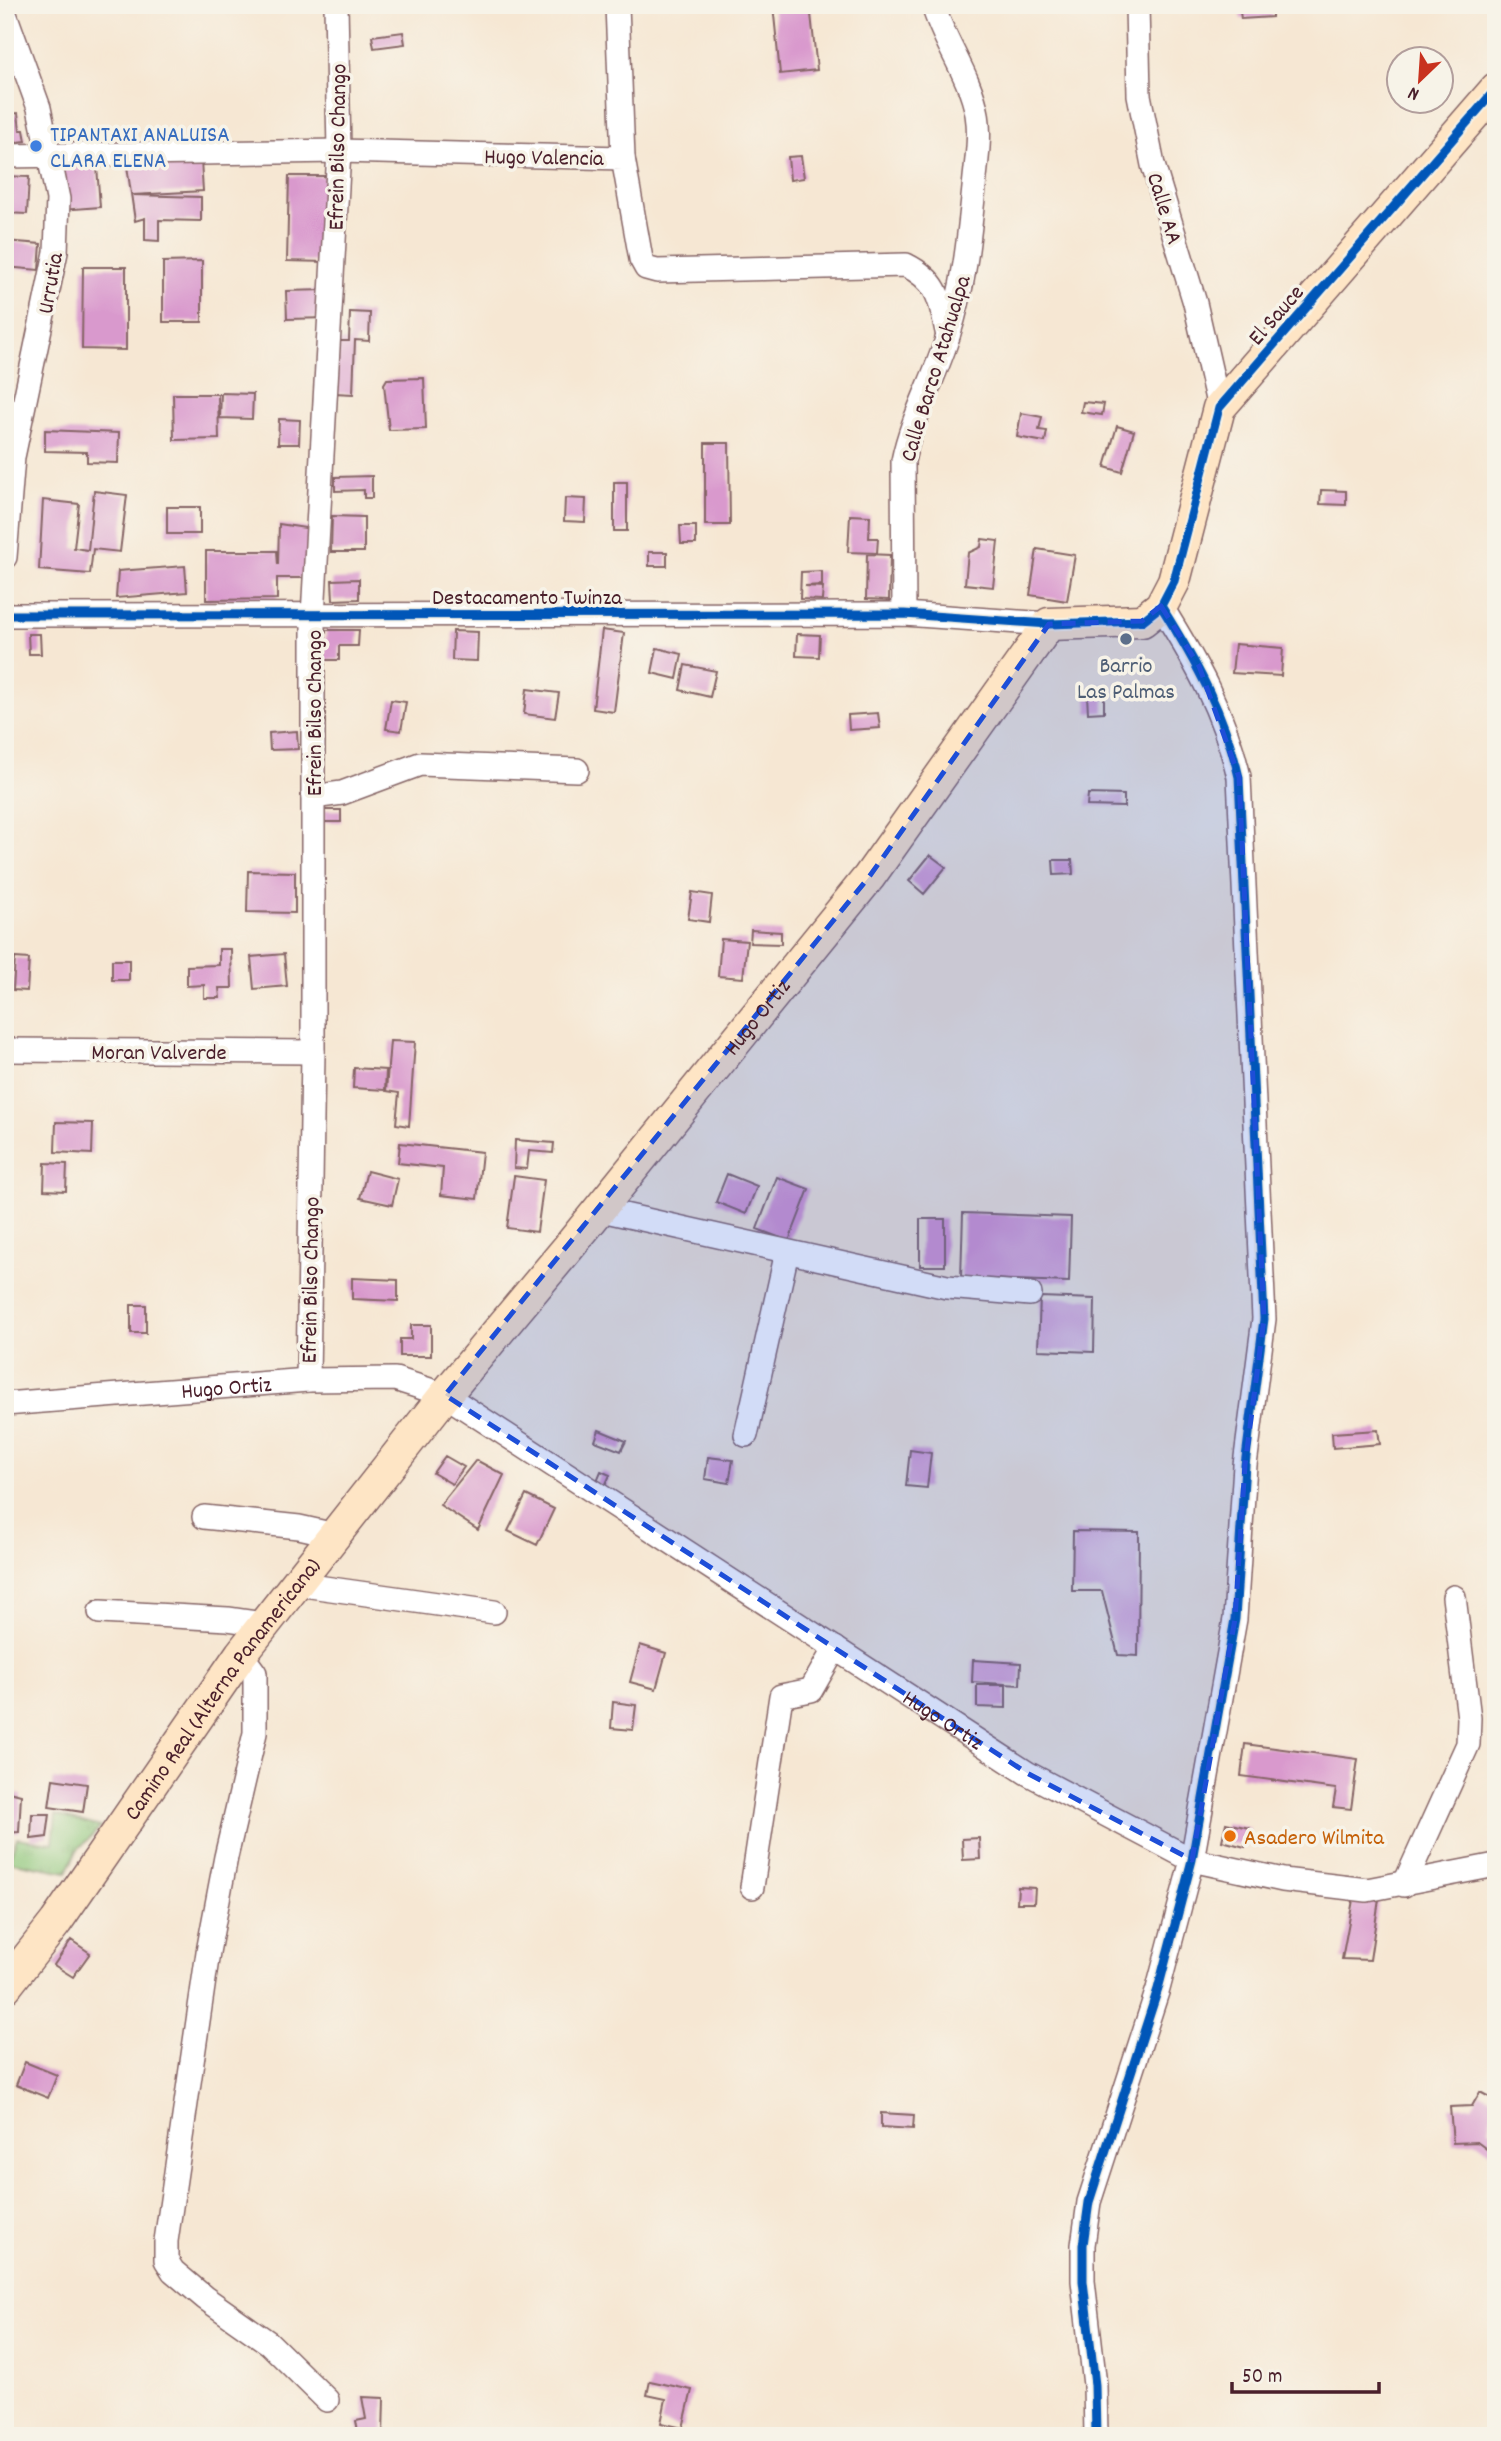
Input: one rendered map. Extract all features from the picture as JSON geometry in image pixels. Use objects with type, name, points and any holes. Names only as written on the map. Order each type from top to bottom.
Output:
[{"type":"street","name":"Efrein Bilso Chango","points":[[308,1380],[313,1052],[313,616],[339,151],[336,5]]},
{"type":"street","points":[[617,5],[622,158]]},
{"type":"street","name":"Calle Barco Atahualpa","points":[[904,614],[903,461],[907,439],[948,336],[963,276],[979,139],[977,113],[933,5]]},
{"type":"street","name":"Calle AA","points":[[1137,5],[1139,95],[1153,164],[1195,303],[1219,408]]},
{"type":"street","name":"Urrutia","points":[[5,14],[39,108],[58,199],[56,252],[9,457],[5,557]]},
{"type":"street","name":"El Sauce","points":[[1161,606],[1174,581],[1219,408],[1496,89]]},
{"type":"street","name":"Hugo Valencia","points":[[5,156],[339,151],[622,158],[641,259],[646,268],[657,271],[906,265],[923,274],[937,289],[948,336]]},
{"type":"street","points":[[1049,624],[1142,621],[1161,606],[1199,666],[1231,745],[1239,777],[1264,1319],[1245,1465],[1235,1619],[1192,1860],[1158,1989],[1089,2202],[1083,2245],[1083,2281],[1095,2385],[1096,2436]]},
{"type":"street","name":"Destacamento Twinza","points":[[5,615],[904,614],[1049,624]]},
{"type":"street","name":"Hugo Ortiz","points":[[445,1395],[869,877],[1049,624]]},
{"type":"street","points":[[313,797],[342,793],[420,764],[577,771]]},
{"type":"street","name":"Moran Valverde","points":[[5,1050],[313,1052]]},
{"type":"street","points":[[597,1209],[947,1287],[1030,1294]]},
{"type":"street","points":[[746,1435],[787,1252]]},
{"type":"street","name":"Hugo Ortiz","points":[[5,1404],[308,1380],[395,1379],[445,1395],[1027,1773],[1192,1860],[1283,1880],[1367,1890],[1404,1885],[1496,1865]]},
{"type":"street","name":"Camino Real (Alterna Panamericana)","points":[[5,1987],[56,1922],[241,1654],[445,1395]]},
{"type":"street","points":[[204,1517],[299,1527],[334,1535]]},
{"type":"street","points":[[296,1584],[494,1612]]},
{"type":"street","points":[[1404,1885],[1468,1744],[1469,1718],[1454,1597]]},
{"type":"street","points":[[100,1612],[228,1619],[264,1624]]},
{"type":"street","points":[[752,1887],[781,1696],[811,1690],[835,1648]]},
{"type":"street","points":[[241,1654],[255,1673],[255,1733],[226,1857],[208,1952],[166,2241],[166,2260],[173,2271],[205,2298],[270,2343],[327,2400]]},
{"type":"highlighted area","points":[[1161,606],[1199,666],[1239,777],[1264,1319],[1245,1465],[1235,1619],[1192,1860],[1027,1773],[445,1395],[869,877],[1049,624],[1142,621]]},
{"type":"green space","points":[[56,1815],[101,1827],[77,1850],[67,1872],[8,1861],[17,1838],[53,1843]]},
{"type":"building","points":[[773,5],[810,5],[817,70],[780,74]]},
{"type":"building","points":[[1239,5],[1272,5],[1272,17],[1241,19]]},
{"type":"building","points":[[403,32],[405,44],[374,48],[372,36]]},
{"type":"building","points":[[5,93],[8,93],[10,114],[18,113],[20,130],[24,130],[26,141],[7,143]]},
{"type":"building","points":[[801,156],[804,178],[790,180],[788,157]]},
{"type":"building","points":[[201,161],[203,191],[133,195],[201,197],[201,221],[159,220],[159,241],[145,240],[145,218],[135,221],[127,166]]},
{"type":"building","points":[[97,166],[100,207],[61,210],[58,169]]},
{"type":"building","points":[[5,176],[29,177],[27,214],[5,213]]},
{"type":"building","points":[[289,176],[327,176],[326,262],[287,261]]},
{"type":"building","points":[[5,241],[41,244],[39,270],[5,267]]},
{"type":"building","points":[[202,261],[202,322],[163,322],[163,262]]},
{"type":"building","points":[[83,267],[126,267],[126,350],[82,349]]},
{"type":"building","points":[[327,290],[328,318],[287,319],[286,291]]},
{"type":"building","points":[[350,312],[370,313],[369,341],[355,340],[353,394],[334,393],[335,341],[349,341]]},
{"type":"building","points":[[424,378],[426,429],[389,430],[384,384],[387,379]]},
{"type":"building","points":[[221,393],[253,394],[252,419],[220,418]]},
{"type":"building","points":[[173,394],[218,394],[219,439],[174,440]]},
{"type":"building","points":[[1083,402],[1104,404],[1102,415],[1081,412]]},
{"type":"building","points":[[1021,413],[1042,417],[1039,430],[1047,431],[1045,442],[1017,437]]},
{"type":"building","points":[[279,419],[300,420],[299,444],[278,444]]},
{"type":"building","points":[[1117,426],[1134,431],[1122,472],[1105,467]]},
{"type":"building","points":[[45,430],[119,433],[118,463],[87,462],[87,452],[45,451]]},
{"type":"building","points":[[705,443],[729,443],[730,525],[705,525]]},
{"type":"building","points":[[372,476],[372,498],[364,498],[364,490],[335,491],[335,477]]},
{"type":"building","points":[[614,482],[627,482],[627,531],[614,531]]},
{"type":"building","points":[[1321,490],[1346,491],[1346,505],[1320,504]]},
{"type":"building","points":[[94,491],[127,495],[120,552],[93,549],[90,574],[39,570],[43,500],[79,504],[74,548],[88,550]]},
{"type":"building","points":[[565,498],[586,499],[585,522],[564,521]]},
{"type":"building","points":[[167,507],[200,507],[200,534],[167,534]]},
{"type":"building","points":[[850,515],[870,516],[869,538],[878,538],[877,553],[848,552]]},
{"type":"building","points":[[332,516],[364,517],[364,552],[331,552]]},
{"type":"building","points":[[279,524],[312,529],[306,578],[277,578],[277,599],[206,600],[206,551],[277,551],[278,565]]},
{"type":"building","points":[[680,526],[696,526],[696,544],[681,544]]},
{"type":"building","points":[[982,539],[998,541],[993,587],[965,584],[968,553],[981,547]]},
{"type":"building","points":[[1037,549],[1075,555],[1067,601],[1030,595]]},
{"type":"building","points":[[649,552],[667,552],[667,566],[649,566]]},
{"type":"building","points":[[867,554],[890,555],[889,600],[866,599]]},
{"type":"building","points":[[185,566],[187,592],[116,598],[118,571]]},
{"type":"building","points":[[822,571],[822,585],[805,586],[823,587],[822,600],[800,599],[801,572]]},
{"type":"building","points":[[359,579],[359,599],[333,600],[332,580]]},
{"type":"building","points":[[326,630],[359,630],[358,646],[339,646],[339,660],[325,660]]},
{"type":"building","points":[[602,630],[624,633],[614,712],[593,709]]},
{"type":"building","points":[[453,631],[478,632],[477,661],[452,660]]},
{"type":"building","points":[[28,634],[40,634],[41,654],[29,654]]},
{"type":"building","points":[[797,634],[820,635],[819,657],[796,656]]},
{"type":"building","points":[[1235,644],[1283,648],[1281,676],[1232,673]]},
{"type":"building","points":[[657,648],[682,654],[677,679],[652,673]]},
{"type":"building","points":[[685,665],[716,671],[710,697],[680,690]]},
{"type":"building","points":[[527,689],[559,693],[555,718],[524,714]]},
{"type":"building","points":[[1087,695],[1104,695],[1104,712],[1088,713]]},
{"type":"building","points":[[391,700],[406,702],[401,731],[386,729]]},
{"type":"building","points":[[878,713],[880,728],[849,730],[848,715]]},
{"type":"building","points":[[297,731],[298,749],[270,750],[269,733]]},
{"type":"building","points":[[1088,794],[1124,795],[1124,807],[1087,806]]},
{"type":"building","points":[[324,810],[341,810],[341,822],[324,822]]},
{"type":"building","points":[[930,855],[946,867],[924,894],[909,881]]},
{"type":"building","points":[[1053,860],[1072,860],[1073,874],[1054,875]]},
{"type":"building","points":[[248,871],[295,872],[295,913],[247,912]]},
{"type":"building","points":[[692,892],[712,895],[709,922],[688,919]]},
{"type":"building","points":[[751,930],[781,932],[781,944],[750,943]]},
{"type":"building","points":[[721,939],[747,941],[743,978],[718,976]]},
{"type":"building","points":[[219,949],[231,949],[232,988],[219,988],[220,998],[204,998],[204,985],[187,986],[187,966],[219,965]]},
{"type":"building","points":[[284,954],[287,986],[254,989],[251,957]]},
{"type":"building","points":[[15,958],[29,959],[27,991],[13,990]]},
{"type":"building","points":[[112,960],[129,960],[129,980],[112,980]]},
{"type":"building","points":[[390,1041],[415,1042],[409,1126],[396,1124],[399,1093],[386,1091]]},
{"type":"building","points":[[354,1068],[386,1070],[385,1090],[353,1088]]},
{"type":"building","points":[[56,1122],[93,1123],[92,1154],[55,1152]]},
{"type":"building","points":[[515,1140],[554,1143],[553,1153],[529,1151],[527,1169],[514,1168]]},
{"type":"building","points":[[400,1143],[482,1152],[477,1199],[441,1195],[443,1168],[398,1163]]},
{"type":"building","points":[[45,1163],[67,1164],[66,1191],[44,1190]]},
{"type":"building","points":[[367,1171],[398,1179],[392,1205],[360,1198]]},
{"type":"building","points":[[727,1174],[757,1186],[746,1214],[716,1202]]},
{"type":"building","points":[[514,1176],[544,1180],[537,1232],[507,1228]]},
{"type":"building","points":[[777,1177],[809,1189],[789,1241],[757,1229]]},
{"type":"building","points":[[963,1213],[1071,1217],[1069,1282],[961,1278]]},
{"type":"building","points":[[920,1219],[945,1219],[945,1266],[920,1266]]},
{"type":"building","points":[[352,1278],[398,1280],[398,1301],[352,1299]]},
{"type":"building","points":[[1040,1297],[1095,1299],[1094,1352],[1038,1350]]},
{"type":"building","points":[[131,1305],[146,1305],[146,1333],[131,1333]]},
{"type":"building","points":[[411,1325],[431,1325],[431,1356],[400,1356],[400,1339],[411,1339]]},
{"type":"building","points":[[599,1430],[626,1441],[621,1451],[595,1441]]},
{"type":"building","points":[[1378,1430],[1380,1444],[1333,1448],[1332,1433]]},
{"type":"building","points":[[910,1450],[931,1453],[927,1488],[906,1486]]},
{"type":"building","points":[[445,1456],[464,1467],[452,1484],[433,1473]]},
{"type":"building","points":[[708,1457],[733,1460],[729,1483],[705,1479]]},
{"type":"building","points":[[476,1460],[504,1475],[478,1530],[440,1505]]},
{"type":"building","points":[[601,1471],[610,1475],[604,1488],[596,1483]]},
{"type":"building","points":[[526,1495],[554,1509],[537,1545],[508,1531]]},
{"type":"building","points":[[1073,1531],[1139,1532],[1138,1656],[1118,1655],[1102,1591],[1072,1591]]},
{"type":"building","points":[[640,1645],[666,1653],[656,1689],[630,1682]]},
{"type":"building","points":[[973,1660],[1021,1663],[1020,1685],[972,1682]]},
{"type":"building","points":[[977,1685],[1006,1685],[1006,1708],[977,1707]]},
{"type":"building","points":[[613,1702],[636,1705],[633,1730],[611,1728]]},
{"type":"building","points":[[1245,1744],[1358,1759],[1351,1809],[1333,1807],[1336,1789],[1241,1776]]},
{"type":"building","points":[[53,1779],[87,1784],[83,1812],[49,1807]]},
{"type":"building","points":[[5,1791],[21,1795],[19,1832],[5,1833]]},
{"type":"building","points":[[32,1814],[50,1814],[47,1837],[31,1839]]},
{"type":"building","points":[[1226,1823],[1250,1828],[1245,1847],[1222,1841]]},
{"type":"building","points":[[979,1838],[980,1859],[963,1860],[962,1839]]},
{"type":"building","points":[[5,1846],[9,1846],[8,1866],[5,1866]]},
{"type":"building","points":[[1018,1887],[1035,1888],[1034,1903],[1017,1903]]},
{"type":"building","points":[[1379,1899],[1370,1960],[1342,1959],[1353,1900]]},
{"type":"building","points":[[71,1940],[90,1953],[73,1977],[54,1965]]},
{"type":"building","points":[[25,2062],[57,2075],[48,2098],[16,2085]]},
{"type":"building","points":[[1480,2092],[1495,2100],[1488,2129],[1496,2134],[1496,2156],[1477,2142],[1453,2143],[1450,2107],[1472,2106]]},
{"type":"building","points":[[881,2113],[914,2115],[913,2129],[881,2127]]},
{"type":"building","points":[[650,2381],[692,2390],[683,2428],[661,2423],[666,2399],[647,2395]]},
{"type":"building","points":[[362,2397],[384,2398],[383,2436],[359,2436],[356,2421],[366,2419]]},
{"type":"cycle path","points":[[5,615],[904,614],[1049,624],[1142,621],[1161,606],[1174,581],[1219,408],[1496,89]]},
{"type":"cycle path","points":[[1096,2436],[1095,2385],[1083,2281],[1083,2245],[1089,2202],[1158,1989],[1192,1860],[1235,1619],[1245,1465],[1264,1319],[1239,777],[1233,753],[1208,688],[1161,606]]},
{"type":"place","name":"TIPANTAXI ANALUISA CLARA ELENA","points":[[36,146]]},
{"type":"place","name":"Barrio Las Palmas","points":[[1126,639]]},
{"type":"place","name":"Asadero Wilmita","points":[[1230,1836]]}]
